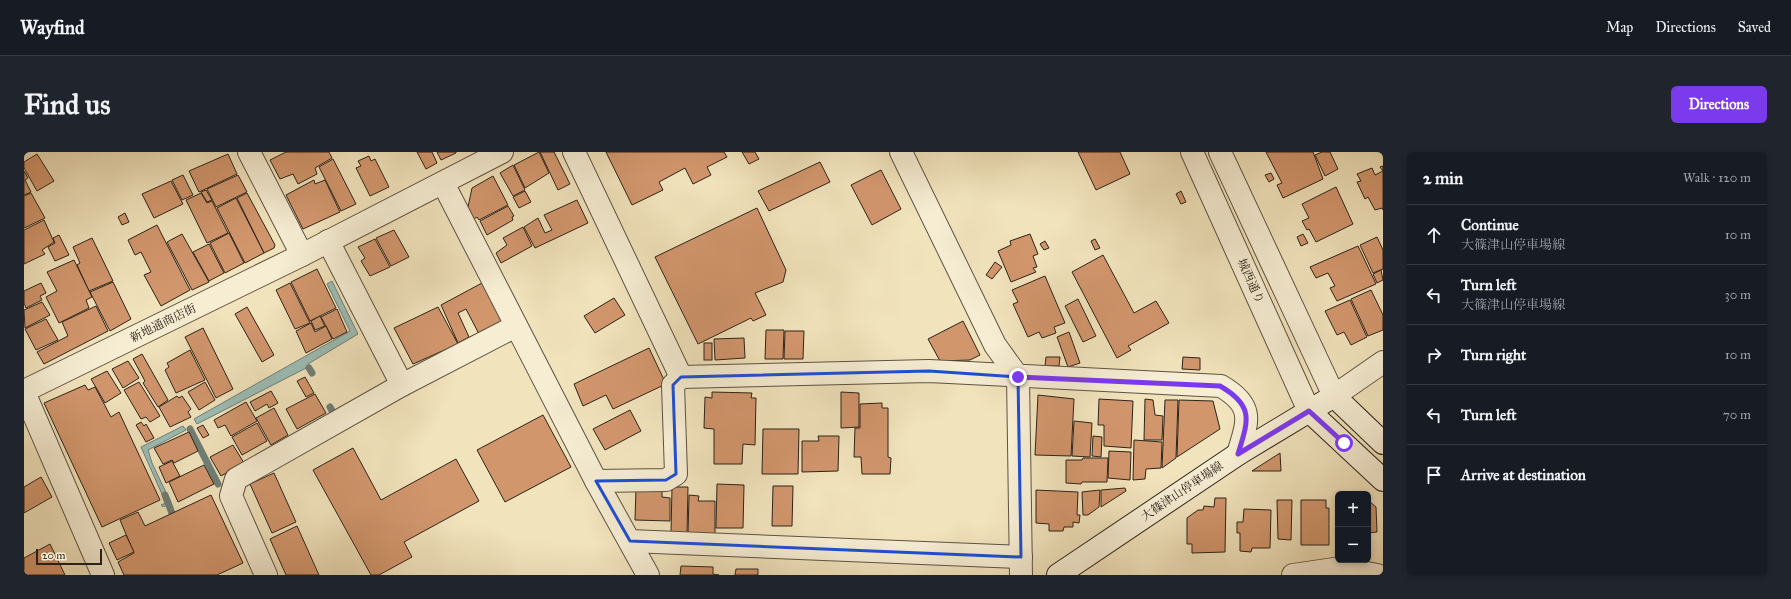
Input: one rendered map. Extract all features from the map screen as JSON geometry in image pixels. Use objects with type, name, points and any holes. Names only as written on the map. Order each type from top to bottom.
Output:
[{"type":"street","points":[[249,152],[302,254]]},
{"type":"street","points":[[402,385],[328,241],[502,152]]},
{"type":"street","points":[[574,152],[681,377]]},
{"type":"street","points":[[630,541],[1021,566],[1018,377],[995,345],[901,152]]},
{"type":"street","name":"城西通り","points":[[1192,152],[1309,411]]},
{"type":"street","points":[[1220,152],[1334,396],[1383,443]]},
{"type":"street","points":[[443,183],[596,481],[648,575]]},
{"type":"street","name":"新地通商店街","points":[[24,392],[328,241]]},
{"type":"street","points":[[266,575],[231,496],[236,479],[402,385],[516,326]]},
{"type":"street","name":"大篠津山停車場線","points":[[1058,575],[1238,454],[1334,396],[1383,362]]},
{"type":"street","points":[[596,481],[666,480],[676,474],[673,385],[681,377],[929,371],[1018,377],[1220,386],[1235,394],[1243,404],[1246,411],[1246,425],[1238,454]]},
{"type":"street","points":[[24,392],[103,575]]},
{"type":"street","points":[[1309,411],[1383,480]]},
{"type":"street","points":[[1293,575],[1341,568],[1376,575]]},
{"type":"highlighted area","points":[[929,371],[1018,377],[1021,557],[630,541],[596,481],[666,480],[676,474],[673,385],[681,377]]},
{"type":"water","points":[[332,281],[358,334],[308,364],[308,367],[197,424],[194,419],[350,331],[327,284]]},
{"type":"water","points":[[183,426],[186,430],[148,450],[152,463],[171,503],[163,507],[161,505],[166,503],[141,447]]},
{"type":"building","points":[[286,152],[329,152],[332,158],[315,168],[317,174],[298,184],[293,174],[280,179],[270,160]]},
{"type":"building","points":[[417,152],[432,152],[437,163],[426,169]]},
{"type":"building","points":[[437,152],[456,152],[456,153],[441,160]]},
{"type":"building","points":[[539,152],[549,173],[525,188],[514,165]]},
{"type":"building","points":[[540,152],[554,152],[570,184],[558,190]]},
{"type":"building","points":[[606,152],[724,152],[727,157],[707,167],[711,175],[693,184],[685,168],[659,182],[663,190],[632,205]]},
{"type":"building","points":[[742,152],[755,152],[759,159],[749,164]]},
{"type":"building","points":[[1078,152],[1120,152],[1130,174],[1096,190]]},
{"type":"building","points":[[1266,152],[1313,152],[1323,179],[1283,198],[1277,185],[1282,183]]},
{"type":"building","points":[[1322,152],[1330,152],[1338,169],[1325,176],[1315,155]]},
{"type":"building","points":[[37,154],[54,181],[37,191],[24,168],[24,162]]},
{"type":"building","points":[[228,154],[237,174],[199,192],[189,171]]},
{"type":"building","points":[[369,156],[371,161],[375,159],[389,187],[370,196],[356,168],[361,166],[358,161]]},
{"type":"building","points":[[333,159],[356,204],[341,211],[319,167]]},
{"type":"building","points":[[820,162],[830,182],[769,211],[758,191]]},
{"type":"building","points":[[513,165],[525,190],[513,196],[500,173]]},
{"type":"building","points":[[1372,168],[1375,175],[1383,171],[1383,210],[1382,208],[1375,210],[1368,197],[1365,199],[1357,182],[1361,181],[1357,174]]},
{"type":"building","points":[[881,170],[901,209],[872,225],[851,185]]},
{"type":"building","points":[[24,171],[28,178],[25,180],[31,192],[24,195]]},
{"type":"building","points":[[1271,173],[1274,179],[1269,182],[1265,175]]},
{"type":"building","points":[[183,175],[193,195],[182,200],[172,180]]},
{"type":"building","points":[[238,175],[247,192],[216,207],[207,189]]},
{"type":"building","points":[[493,176],[508,205],[479,220],[477,217],[474,219],[468,207],[472,188]]},
{"type":"building","points":[[314,180],[315,184],[325,180],[340,212],[303,229],[286,195]]},
{"type":"building","points":[[171,181],[183,204],[154,218],[142,194]]},
{"type":"building","points":[[1336,187],[1353,224],[1316,242],[1309,229],[1307,230],[1302,221],[1309,218],[1302,204]]},
{"type":"building","points":[[206,190],[212,200],[207,202],[201,192]]},
{"type":"building","points":[[525,191],[531,202],[519,208],[513,197]]},
{"type":"building","points":[[1181,191],[1186,202],[1181,204],[1176,194]]},
{"type":"building","points":[[31,193],[45,218],[24,228],[24,196]]},
{"type":"building","points":[[201,193],[207,203],[212,201],[228,233],[207,243],[186,200]]},
{"type":"building","points":[[247,193],[275,245],[274,248],[264,253],[237,198]]},
{"type":"building","points":[[236,198],[264,253],[245,263],[217,208]]},
{"type":"building","points":[[577,200],[588,223],[535,248],[524,227],[538,218],[545,233],[552,230],[544,215]]},
{"type":"building","points":[[508,206],[514,216],[512,217],[513,220],[487,235],[480,221]]},
{"type":"building","points":[[757,208],[786,270],[783,282],[755,293],[766,315],[753,321],[751,318],[698,344],[655,257]]},
{"type":"building","points":[[125,213],[129,222],[122,225],[118,217]]},
{"type":"building","points":[[44,220],[54,242],[42,250],[45,254],[24,264],[24,230]]},
{"type":"building","points":[[157,225],[190,290],[161,306],[144,275],[151,272],[141,252],[135,255],[128,240]]},
{"type":"building","points":[[523,227],[532,246],[501,263],[496,253],[507,245],[503,238]]},
{"type":"building","points":[[394,230],[409,257],[391,266],[376,238]]},
{"type":"building","points":[[229,233],[244,263],[225,273],[210,243]]},
{"type":"building","points":[[182,234],[209,282],[192,290],[167,242]]},
{"type":"building","points":[[1030,234],[1038,254],[1033,256],[1037,267],[1033,268],[1036,272],[1011,282],[998,251],[1011,245],[1010,241]]},
{"type":"building","points":[[1303,234],[1308,243],[1301,246],[1297,237]]},
{"type":"building","points":[[59,235],[69,255],[55,261],[48,247],[55,243],[53,238]]},
{"type":"building","points":[[1377,237],[1383,250],[1383,269],[1373,273],[1360,245]]},
{"type":"building","points":[[92,238],[113,281],[89,291],[77,265],[80,263],[73,247]]},
{"type":"building","points":[[375,239],[390,267],[370,276],[361,261],[365,258],[358,247]]},
{"type":"building","points":[[1095,239],[1100,248],[1095,250],[1091,241]]},
{"type":"building","points":[[1045,241],[1049,248],[1044,250],[1040,244]]},
{"type":"building","points":[[209,244],[224,273],[209,281],[193,252]]},
{"type":"building","points":[[1358,246],[1376,284],[1337,301],[1330,288],[1335,286],[1328,273],[1316,278],[1310,267]]},
{"type":"building","points":[[1103,255],[1134,313],[1156,301],[1169,323],[1128,346],[1131,350],[1117,358],[1072,272]]},
{"type":"building","points":[[74,260],[92,297],[86,300],[89,308],[59,323],[46,297],[57,291],[47,272]]},
{"type":"building","points":[[995,262],[1002,267],[992,279],[986,275]]},
{"type":"building","points":[[317,269],[336,308],[310,321],[291,282]]},
{"type":"building","points":[[1381,270],[1383,280],[1377,283],[1373,274]]},
{"type":"building","points":[[1045,276],[1065,323],[1054,327],[1056,333],[1042,338],[1039,332],[1028,337],[1013,304],[1018,302],[1012,290]]},
{"type":"building","points":[[113,282],[131,319],[110,331],[90,292]]},
{"type":"building","points":[[41,283],[46,293],[40,296],[42,300],[26,308],[24,303],[24,291]]},
{"type":"building","points":[[290,283],[310,323],[295,329],[276,290]]},
{"type":"building","points":[[482,283],[503,322],[479,334],[466,309],[458,313],[469,337],[458,343],[441,305]]},
{"type":"building","points":[[1371,290],[1383,315],[1383,330],[1368,336],[1351,299]]},
{"type":"building","points":[[614,298],[625,315],[595,333],[584,316]]},
{"type":"building","points":[[1078,299],[1096,336],[1083,342],[1065,306]]},
{"type":"building","points":[[1350,300],[1367,337],[1351,345],[1344,332],[1337,335],[1325,311]]},
{"type":"building","points":[[42,302],[50,315],[25,328],[24,310]]},
{"type":"building","points":[[96,306],[108,331],[44,364],[37,352],[68,336],[62,322]]},
{"type":"building","points":[[247,307],[274,355],[262,362],[235,314]]},
{"type":"building","points":[[438,307],[458,344],[413,364],[394,328]]},
{"type":"building","points":[[337,309],[347,332],[333,339],[321,317]]},
{"type":"building","points":[[320,316],[325,326],[315,330],[311,321]]},
{"type":"building","points":[[46,319],[58,340],[36,350],[25,329]]},
{"type":"building","points":[[963,321],[980,355],[970,360],[940,361],[928,339]]},
{"type":"building","points":[[311,323],[315,332],[326,326],[332,339],[306,353],[296,331]]},
{"type":"building","points":[[203,328],[233,389],[216,398],[185,337]]},
{"type":"building","points":[[766,330],[784,330],[783,359],[765,359]]},
{"type":"building","points":[[785,331],[804,331],[803,359],[784,359]]},
{"type":"building","points":[[1069,332],[1080,363],[1068,367],[1057,337]]},
{"type":"building","points":[[744,338],[745,358],[715,360],[714,339]]},
{"type":"building","points":[[704,343],[712,343],[712,360],[704,360]]},
{"type":"building","points":[[649,348],[666,384],[613,409],[606,395],[583,406],[574,384]]},
{"type":"building","points":[[190,350],[205,380],[176,393],[165,370],[169,367],[167,363]]},
{"type":"building","points":[[142,354],[168,400],[158,407],[143,383],[145,381],[133,359]]},
{"type":"building","points":[[1046,357],[1060,357],[1059,366],[1045,366]]},
{"type":"building","points":[[1183,357],[1200,358],[1200,370],[1182,369]]},
{"type":"building","points":[[128,361],[139,378],[123,388],[112,369]]},
{"type":"building","points":[[107,371],[121,393],[105,403],[91,379]]},
{"type":"building","points":[[305,377],[314,393],[306,397],[297,381]]},
{"type":"building","points":[[139,382],[160,416],[150,422],[146,417],[141,419],[124,390]]},
{"type":"building","points":[[205,382],[215,400],[199,410],[188,392]]},
{"type":"building","points":[[85,385],[88,390],[95,387],[111,417],[119,412],[160,500],[102,527],[44,403]]},
{"type":"building","points":[[271,391],[278,403],[269,408],[267,404],[255,411],[250,402]]},
{"type":"building","points":[[712,392],[752,393],[751,398],[756,398],[755,445],[743,444],[742,464],[714,464],[714,429],[704,428],[705,397],[712,398]]},
{"type":"building","points":[[841,392],[859,393],[859,427],[841,428]]},
{"type":"building","points":[[315,394],[326,413],[297,429],[286,409]]},
{"type":"building","points":[[1038,395],[1074,399],[1071,456],[1035,455]]},
{"type":"building","points":[[177,396],[179,398],[182,396],[191,409],[188,412],[191,417],[170,427],[159,407]]},
{"type":"building","points":[[1099,399],[1133,401],[1131,448],[1104,446],[1104,425],[1098,425]]},
{"type":"building","points":[[1145,399],[1153,400],[1155,415],[1163,416],[1162,440],[1144,440]]},
{"type":"building","points":[[1165,400],[1178,400],[1176,458],[1162,468]]},
{"type":"building","points":[[1179,400],[1213,401],[1220,429],[1177,457]]},
{"type":"building","points":[[246,402],[257,421],[231,436],[225,425],[218,428],[214,420]]},
{"type":"building","points":[[882,403],[882,408],[888,408],[888,457],[891,458],[890,474],[862,474],[861,457],[854,457],[855,428],[860,428],[860,404]]},
{"type":"building","points":[[274,408],[288,435],[271,445],[256,418]]},
{"type":"building","points":[[630,410],[641,431],[605,450],[593,429]]},
{"type":"building","points":[[543,415],[571,467],[505,502],[477,450]]},
{"type":"building","points":[[1074,421],[1092,423],[1090,457],[1072,456]]},
{"type":"building","points":[[141,422],[144,426],[146,424],[154,438],[146,442],[136,425]]},
{"type":"building","points":[[257,423],[267,441],[242,455],[232,437]]},
{"type":"building","points":[[203,425],[209,435],[203,438],[197,428]]},
{"type":"building","points":[[763,429],[799,429],[798,474],[762,474]]},
{"type":"building","points":[[189,432],[198,451],[174,463],[172,460],[163,464],[154,448]]},
{"type":"building","points":[[818,436],[839,436],[838,471],[802,472],[802,441],[819,441]]},
{"type":"building","points":[[1093,436],[1102,437],[1101,457],[1092,456]]},
{"type":"building","points":[[1134,440],[1162,442],[1161,468],[1146,469],[1145,479],[1133,480]]},
{"type":"building","points":[[233,445],[244,463],[221,476],[210,457]]},
{"type":"building","points":[[353,448],[381,500],[456,459],[479,501],[404,542],[412,557],[379,575],[371,575],[313,470]]},
{"type":"building","points":[[1109,451],[1131,452],[1130,480],[1108,478]]},
{"type":"building","points":[[1280,453],[1281,471],[1252,471]]},
{"type":"building","points":[[1083,458],[1108,458],[1107,482],[1082,482],[1081,484],[1066,483],[1066,460],[1082,460]]},
{"type":"building","points":[[172,461],[180,476],[166,483],[159,467]]},
{"type":"building","points":[[204,465],[214,484],[178,502],[169,482]]},
{"type":"building","points":[[274,473],[296,522],[272,533],[250,484]]},
{"type":"building","points":[[41,477],[52,497],[24,513],[24,487]]},
{"type":"building","points":[[717,484],[744,485],[743,528],[716,528]]},
{"type":"building","points":[[773,486],[793,486],[792,526],[772,526]]},
{"type":"building","points":[[672,487],[688,487],[687,534],[671,533]]},
{"type":"building","points":[[636,488],[662,488],[662,497],[670,498],[670,521],[635,520]]},
{"type":"building","points":[[1125,488],[1126,491],[1101,507],[1101,490]]},
{"type":"building","points":[[1036,490],[1078,492],[1077,515],[1080,515],[1079,523],[1073,522],[1073,527],[1064,527],[1063,531],[1049,531],[1049,524],[1036,523]]},
{"type":"building","points":[[1100,490],[1099,507],[1088,515],[1083,515],[1082,492]]},
{"type":"building","points":[[211,495],[243,563],[217,575],[124,575],[118,562],[134,553],[120,520],[138,512],[145,526]]},
{"type":"building","points":[[689,495],[699,496],[698,501],[715,501],[715,536],[688,534]]},
{"type":"building","points":[[1215,498],[1226,498],[1225,552],[1192,553],[1192,544],[1187,544],[1187,518],[1198,510],[1203,510],[1204,506],[1214,507]]},
{"type":"building","points":[[1277,500],[1292,500],[1291,540],[1278,539]]},
{"type":"building","points":[[1301,500],[1326,500],[1326,508],[1329,508],[1329,545],[1301,545]]},
{"type":"building","points":[[1371,503],[1376,507],[1377,532],[1371,533]]},
{"type":"building","points":[[1244,509],[1271,510],[1270,548],[1252,548],[1251,552],[1240,551],[1240,533],[1237,533],[1237,522],[1243,522]]},
{"type":"building","points":[[297,526],[319,575],[286,575],[270,539]]},
{"type":"building","points":[[126,535],[134,552],[117,560],[109,543]]},
{"type":"building","points":[[50,544],[65,575],[24,575],[24,558]]},
{"type":"building","points":[[681,566],[713,567],[713,574],[719,575],[680,575]]},
{"type":"building","points":[[736,569],[758,569],[758,575],[735,575]]},
{"type":"waterway","points":[[309,368],[312,373]]},
{"type":"waterway","points":[[330,407],[334,414]]},
{"type":"waterway","points":[[190,429],[218,484]]},
{"type":"waterway","points":[[165,495],[175,521]]},
{"type":"route","points":[[1018,377],[1220,386],[1235,394],[1243,404],[1246,411],[1246,425],[1238,454],[1309,411],[1344,443]]}]
